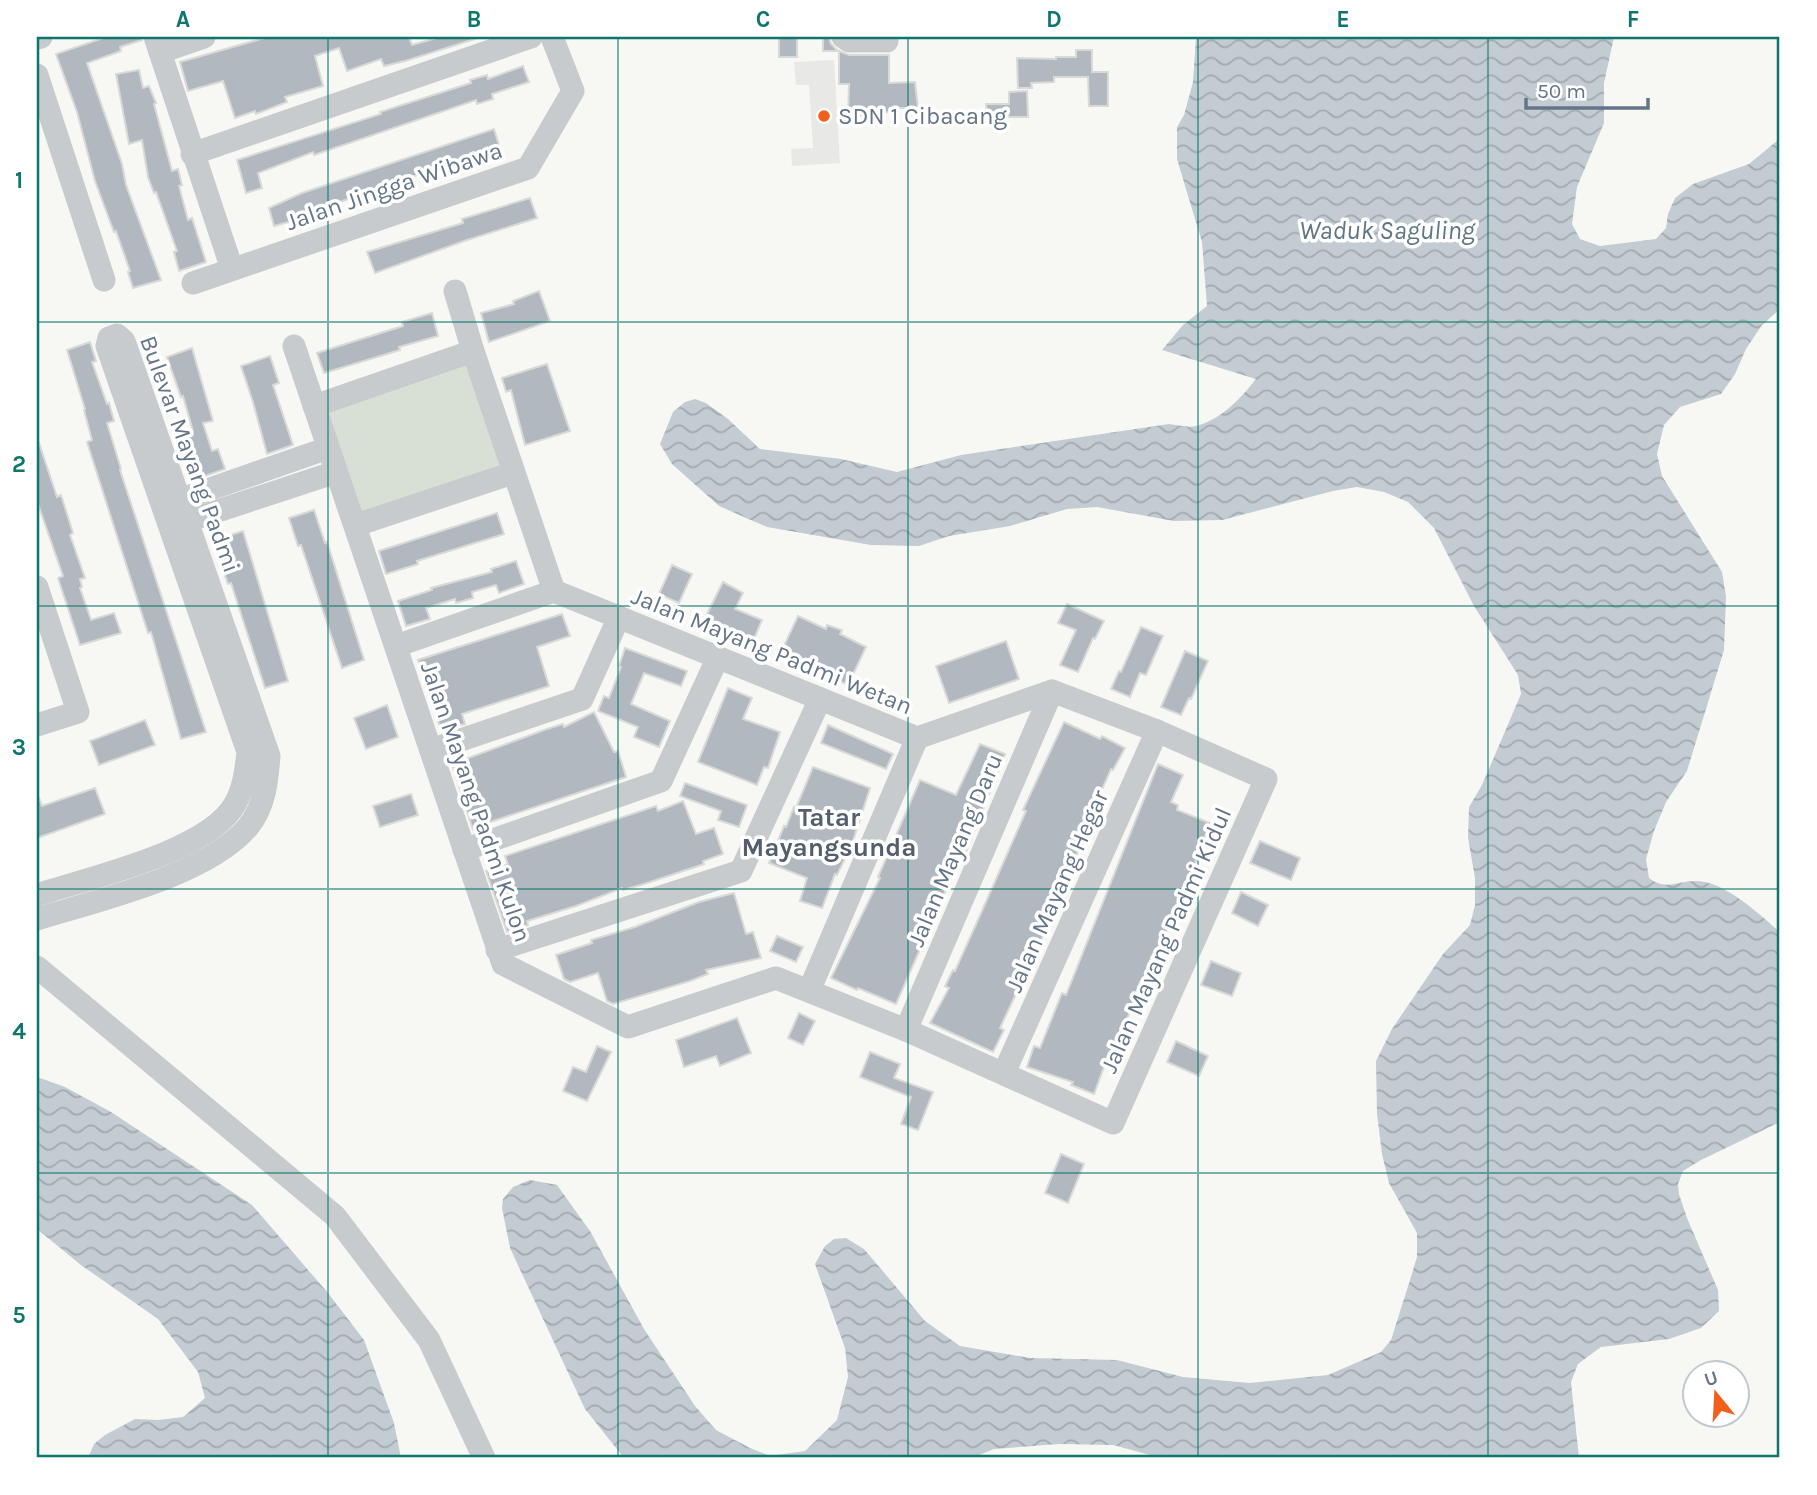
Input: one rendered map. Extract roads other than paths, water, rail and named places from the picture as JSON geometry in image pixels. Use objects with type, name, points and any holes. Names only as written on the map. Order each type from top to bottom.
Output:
[{"type":"street","points":[[204,37],[157,44],[232,269]]},
{"type":"street","points":[[192,154],[531,37]]},
{"type":"street","name":"Jalan Jingga Wibawa","points":[[193,283],[528,168],[573,91],[552,37]]},
{"type":"street","points":[[842,37],[849,41],[887,41]]},
{"type":"street","points":[[37,75],[104,280]]},
{"type":"street","points":[[396,646],[554,591],[455,291]]},
{"type":"street","name":"Bulevar Mayang Padmi","points":[[149,867],[170,877],[215,854],[248,826],[267,791],[269,756],[174,514],[107,346],[113,335],[124,341],[174,514],[248,752],[246,777],[234,806],[210,831],[149,867]]},
{"type":"street","name":"Jalan Mayang Padmi Kulon","points":[[294,346],[503,964],[628,1027],[776,978],[906,1030],[1114,1123]]},
{"type":"street","points":[[314,406],[473,351]]},
{"type":"street","points":[[174,514],[328,448]]},
{"type":"street","points":[[174,514],[335,472]]},
{"type":"street","points":[[356,525],[513,473]]},
{"type":"street","points":[[37,587],[78,712],[37,725]]},
{"type":"street","name":"Jalan Mayang Padmi Wetan","points":[[554,591],[917,738],[1052,691]]},
{"type":"street","points":[[431,750],[582,699],[619,617]]},
{"type":"street","points":[[464,850],[661,781],[718,657]]},
{"type":"street","points":[[1052,691],[1157,731]]},
{"type":"street","name":"Jalan Mayang Daru","points":[[906,1030],[1052,691]]},
{"type":"street","points":[[497,950],[741,871],[820,699]]},
{"type":"street","name":"Jalan Mayang Padmi Kidul","points":[[1114,1123],[1266,779],[1157,731]]},
{"type":"street","name":"Jalan Mayang Hegar","points":[[1004,1073],[1157,731]]},
{"type":"street","points":[[808,991],[917,738]]},
{"type":"street","points":[[37,895],[149,867]]},
{"type":"street","points":[[37,919],[149,867]]},
{"type":"street","points":[[37,967],[335,1216],[429,1340],[484,1458]]},
{"type":"water","name":"Waduk Saguling","points":[[1196,37],[1614,37],[1604,83],[1604,123],[1577,187],[1572,224],[1580,239],[1600,246],[1656,239],[1666,228],[1668,214],[1675,198],[1693,184],[1749,164],[1778,140],[1780,126],[1780,309],[1762,325],[1721,394],[1680,407],[1664,425],[1657,454],[1662,476],[1722,572],[1726,597],[1724,650],[1687,771],[1666,802],[1654,831],[1646,859],[1649,878],[1666,885],[1707,882],[1741,900],[1780,932],[1780,1122],[1701,1160],[1683,1171],[1678,1184],[1687,1218],[1718,1290],[1719,1311],[1701,1328],[1669,1339],[1601,1347],[1578,1364],[1571,1382],[1579,1458],[1161,1458],[1113,1445],[1059,1444],[994,1449],[972,1458],[624,1458],[585,1409],[510,1248],[502,1208],[503,1199],[513,1187],[530,1180],[557,1185],[590,1231],[644,1329],[695,1406],[716,1430],[770,1456],[805,1451],[837,1420],[848,1377],[845,1348],[815,1264],[825,1246],[834,1239],[846,1238],[864,1249],[925,1321],[960,1346],[1030,1358],[1117,1360],[1183,1377],[1250,1383],[1328,1375],[1381,1352],[1391,1340],[1417,1257],[1417,1233],[1389,1183],[1382,1154],[1377,1114],[1376,1061],[1392,1029],[1443,954],[1470,925],[1475,905],[1475,878],[1468,838],[1469,807],[1482,785],[1521,694],[1518,675],[1474,606],[1434,528],[1408,502],[1384,492],[1357,487],[1222,520],[1174,521],[1097,507],[1067,509],[1010,526],[949,536],[919,546],[871,545],[767,527],[719,506],[672,464],[660,444],[673,412],[685,402],[695,399],[706,403],[728,419],[760,449],[841,459],[897,472],[961,455],[1169,424],[1196,426],[1222,414],[1256,379],[1162,350],[1183,325],[1207,306],[1202,242],[1177,159],[1177,127],[1184,115],[1193,82]]},
{"type":"water","points":[[37,1077],[65,1087],[111,1112],[252,1205],[328,1293],[364,1340],[394,1423],[401,1458],[88,1458],[94,1444],[135,1419],[183,1417],[205,1398],[198,1372],[158,1319],[81,1265],[37,1229]]},
{"type":"place","name":"SDN 1 Cibacang","points":[[824,116]]},
{"type":"district","name":"Tatar Mayangsunda","points":[[829,832]]}]
